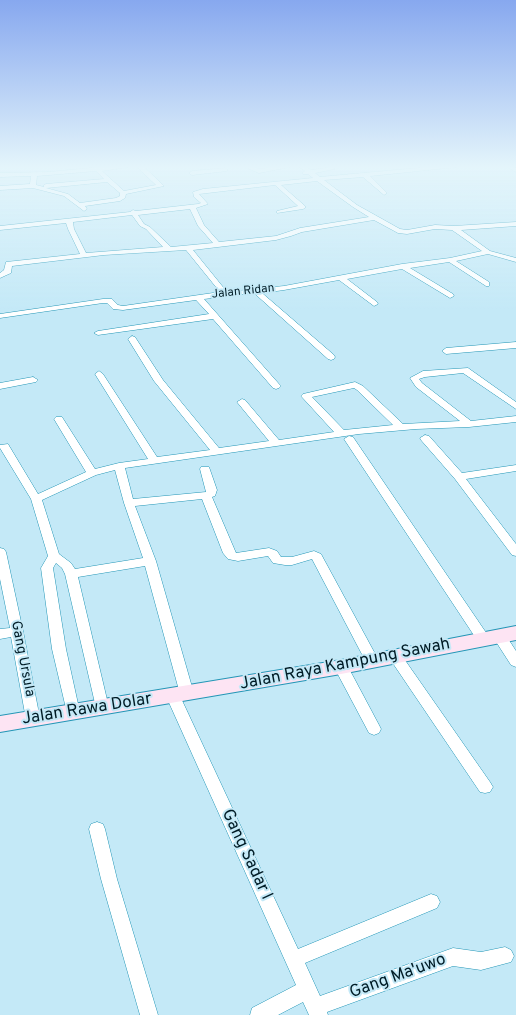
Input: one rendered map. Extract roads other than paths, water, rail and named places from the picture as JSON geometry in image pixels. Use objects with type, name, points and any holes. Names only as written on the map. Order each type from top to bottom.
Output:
[{"type":"street","points":[[88,213],[91,217]]},
{"type":"street","points":[[0,228],[122,213]]},
{"type":"street","points":[[134,213],[142,226],[148,228],[169,249]]},
{"type":"street","points":[[195,213],[201,226],[217,244]]},
{"type":"street","points":[[367,213],[402,232],[435,227],[454,228],[516,224]]},
{"type":"street","points":[[0,265],[84,255],[188,248],[276,238],[289,235],[300,230],[375,218]]},
{"type":"street","points":[[69,220],[71,229],[84,255]]},
{"type":"street","points":[[454,228],[488,252],[516,260]]},
{"type":"street","points":[[188,248],[219,285],[225,295]]},
{"type":"street","name":"Jalan Ridan","points":[[0,316],[103,301],[109,301],[116,307],[123,308],[198,297],[284,288],[402,266],[450,260],[488,252]]},
{"type":"street","points":[[450,260],[486,284]]},
{"type":"street","points":[[0,276],[8,271],[9,264]]},
{"type":"street","points":[[402,266],[450,296]]},
{"type":"street","points":[[341,278],[374,304]]},
{"type":"street","points":[[256,291],[331,357]]},
{"type":"street","points":[[198,297],[276,386]]},
{"type":"street","points":[[98,333],[214,316]]},
{"type":"street","points":[[132,339],[159,381],[217,452]]},
{"type":"street","points":[[446,351],[516,345]]},
{"type":"street","points":[[469,424],[419,385],[414,378],[423,374],[465,370],[516,406]]},
{"type":"street","points":[[99,374],[154,460]]},
{"type":"street","points":[[0,386],[33,380]]},
{"type":"street","points":[[400,427],[360,388],[355,385],[306,396],[345,437],[500,637],[516,662]]},
{"type":"street","points":[[242,402],[277,444]]},
{"type":"street","points":[[59,419],[92,473]]},
{"type":"street","points":[[36,499],[92,473],[119,466],[154,460],[345,437],[400,427],[469,424],[516,419]]},
{"type":"street","points":[[425,438],[459,477],[516,552]]},
{"type":"street","points":[[4,446],[36,499],[54,556],[67,566],[71,574],[102,708]]},
{"type":"street","name":"Gang Sadar I","points":[[119,466],[129,503],[150,561],[180,695],[317,1011]]},
{"type":"street","points":[[459,477],[516,468]]},
{"type":"street","points":[[129,503],[211,494],[212,490],[205,469]]},
{"type":"street","points":[[206,495],[229,553],[232,556],[238,557],[269,552],[273,554],[277,560],[285,561],[292,561],[314,555],[317,557],[372,661]]},
{"type":"street","name":"Gang Ursula","points":[[0,552],[17,631],[33,719]]},
{"type":"street","points":[[54,556],[47,568],[60,648],[73,713]]},
{"type":"street","points":[[71,574],[150,561]]},
{"type":"street","points":[[0,634],[17,631]]},
{"type":"street","name":"Jalan Raya Kampung Sawah","points":[[180,695],[500,637]]},
{"type":"street","points":[[395,656],[485,788]]},
{"type":"street","points":[[341,667],[374,729]]},
{"type":"street","name":"Jalan Rawa Dolar","points":[[0,724],[180,695]]},
{"type":"street","points":[[97,829],[109,879],[149,1015]]},
{"type":"street","points":[[294,959],[431,902]]},
{"type":"street","name":"Gang Ma'uwo","points":[[317,1011],[453,957],[481,961],[505,956]]},
{"type":"street","points":[[259,1015],[308,989]]}]
